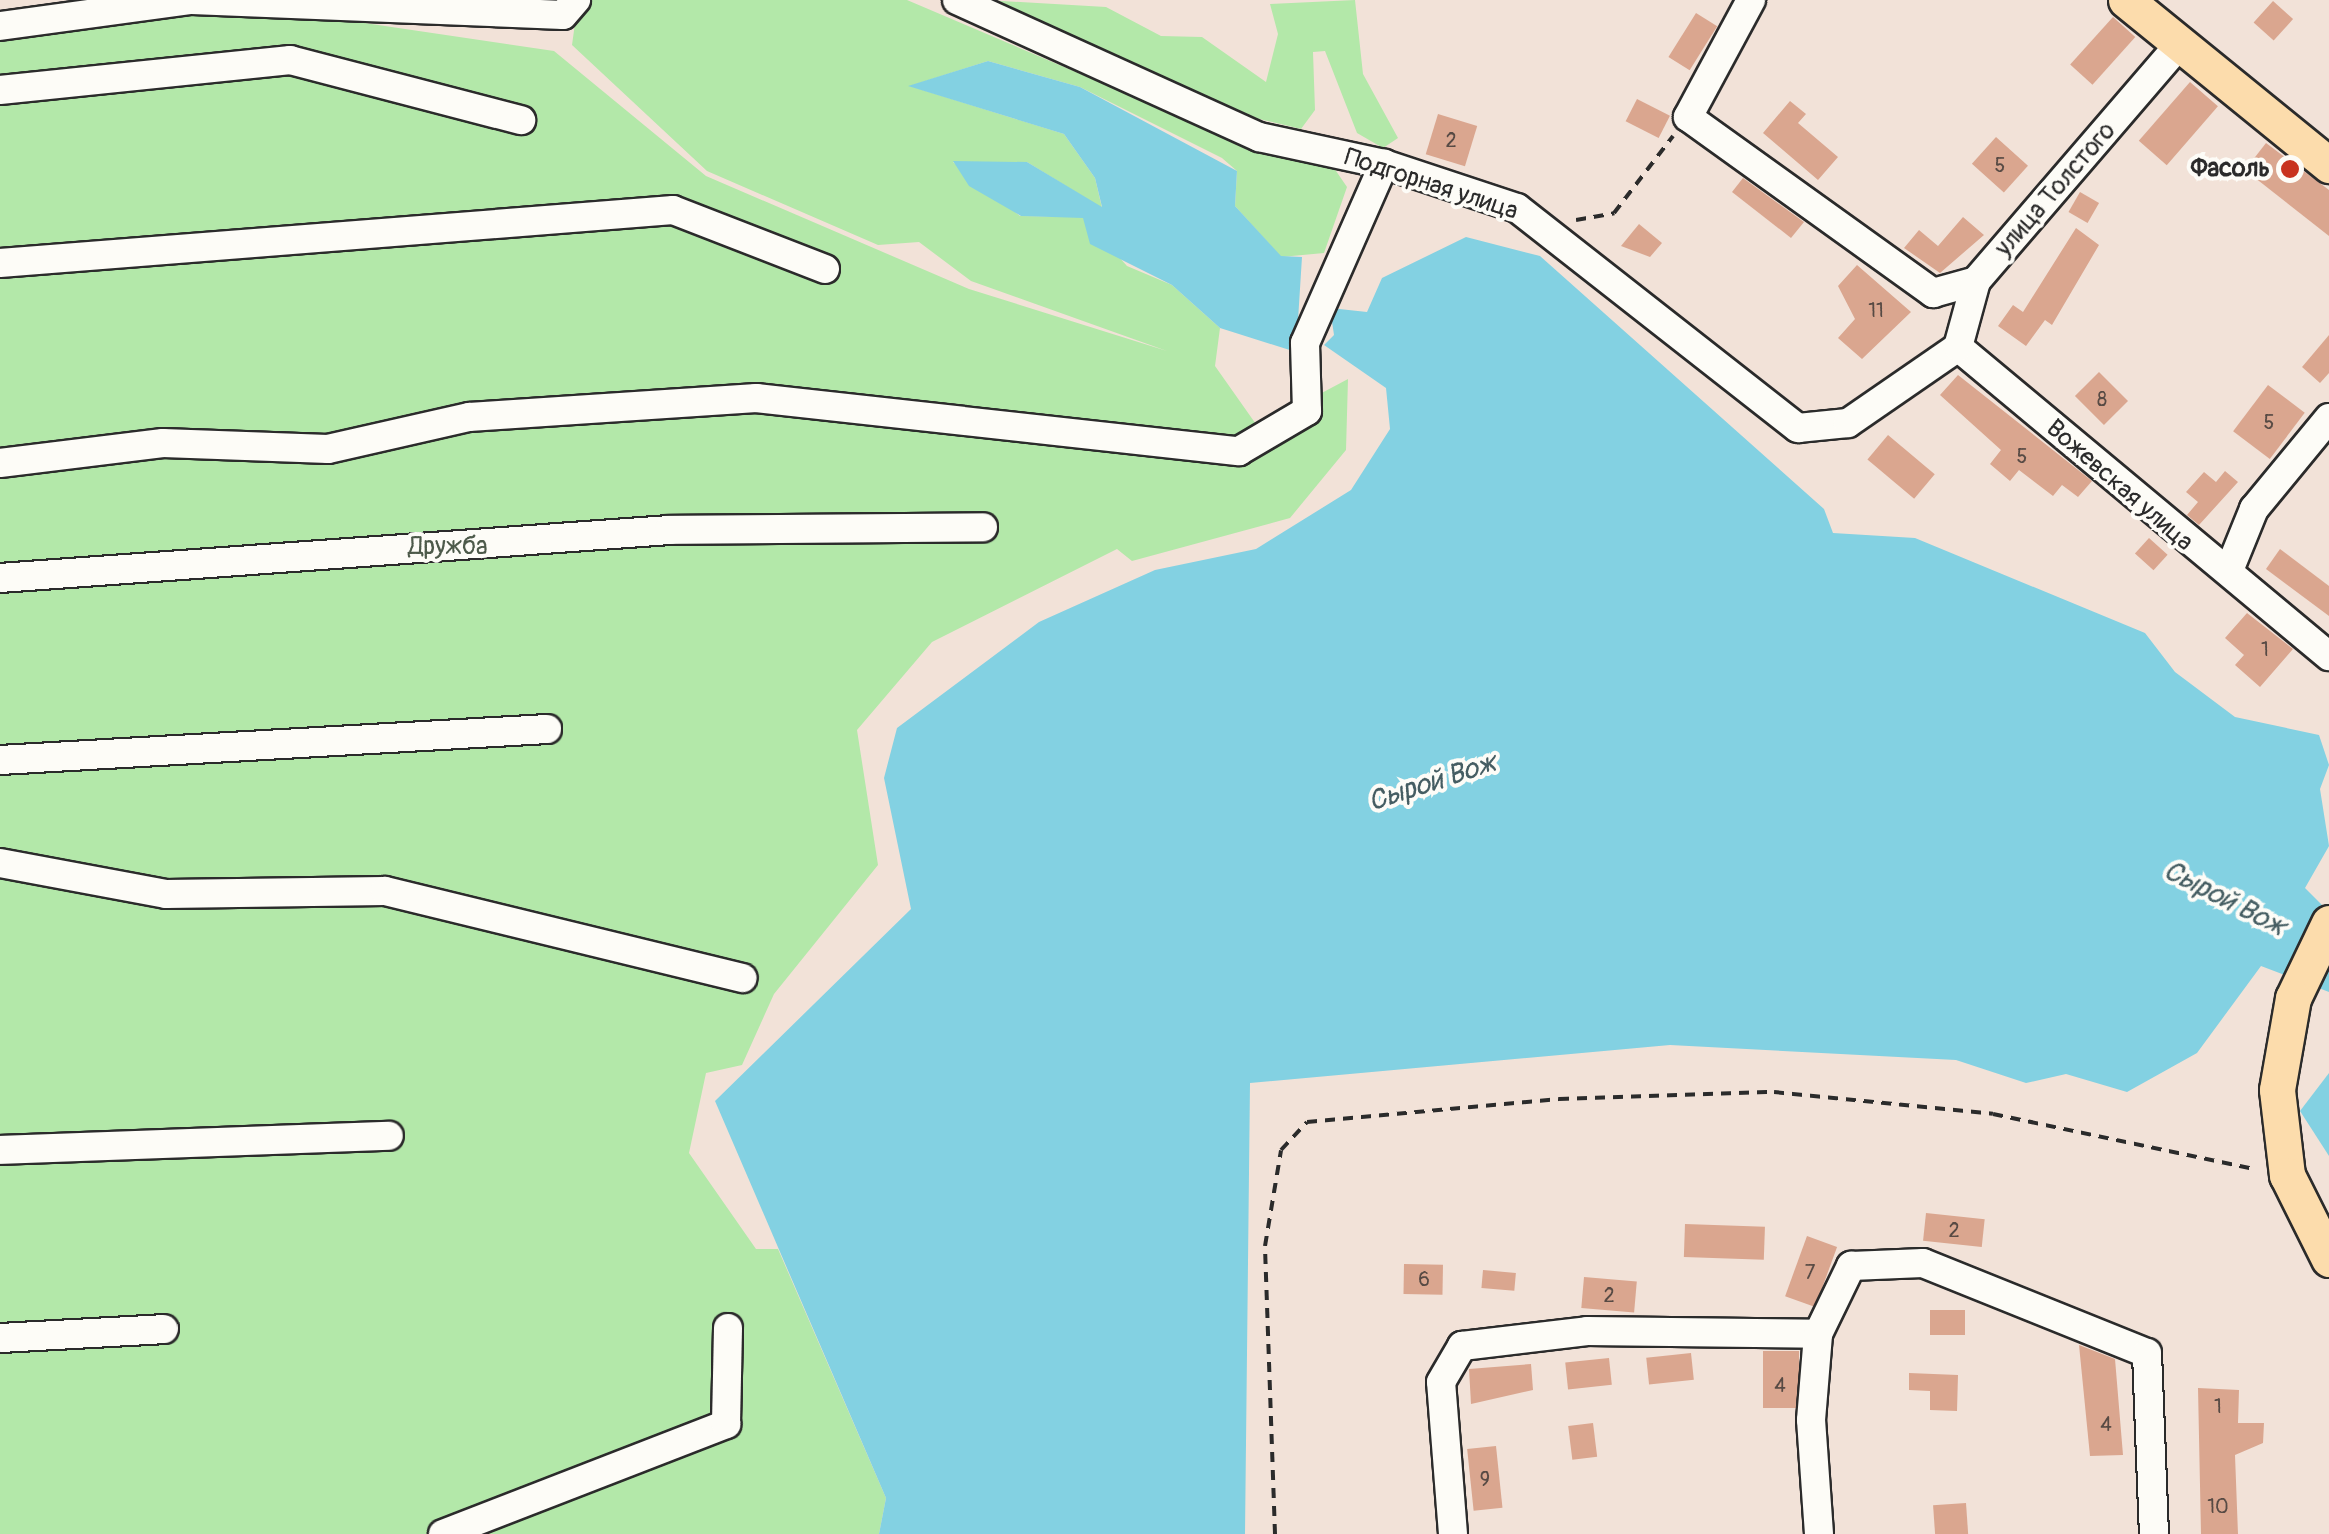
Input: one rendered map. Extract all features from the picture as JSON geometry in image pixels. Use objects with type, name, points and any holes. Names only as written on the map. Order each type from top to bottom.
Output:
[{"type":"main road","points":[[2126,0],[2329,164]]},
{"type":"main road","points":[[2329,923],[2293,998],[2277,1090],[2287,1176],[2329,1259]]},
{"type":"street","points":[[0,26],[192,0],[563,15],[576,0]]},
{"type":"street","name":"Подгорная улица","points":[[957,0],[1259,137],[1384,164],[1517,208],[1798,428],[1848,423],[1958,347]]},
{"type":"street","points":[[1751,0],[1688,117],[1933,293],[1976,281]]},
{"type":"street","name":"улица Толстого","points":[[1958,347],[1976,281],[2180,44]]},
{"type":"street","points":[[0,90],[290,60],[521,120]]},
{"type":"street","points":[[0,464],[163,444],[328,448],[469,417],[756,398],[1239,451],[1307,411],[1305,343],[1384,164]]},
{"type":"street","points":[[0,263],[673,210],[825,269]]},
{"type":"street","name":"Вожевская улица","points":[[1958,347],[2204,560],[2230,568],[2329,656]]},
{"type":"street","points":[[2230,568],[2254,509],[2329,418]]},
{"type":"street","points":[[0,578],[669,530],[983,528]]},
{"type":"street","points":[[0,760],[547,729]]},
{"type":"street","points":[[0,864],[166,894],[386,892],[742,978]]},
{"type":"street","points":[[0,1150],[389,1136]]},
{"type":"street","points":[[1819,1534],[1811,1420],[1818,1334],[1852,1266],[1924,1264],[2004,1291],[2146,1353],[2154,1534]]},
{"type":"street","points":[[443,1534],[726,1424],[728,1328]]},
{"type":"street","points":[[0,1338],[164,1329]]},
{"type":"street","points":[[1453,1534],[1441,1382],[1462,1346],[1587,1331],[1818,1334]]},
{"type":"path","points":[[1543,226],[1614,212],[1688,117]]},
{"type":"path","points":[[1274,1534],[1265,1246],[1281,1150],[1307,1122],[1559,1099],[1774,1092],[1993,1114],[2287,1176]]},
{"type":"green space","name":"Дружба","points":[[592,0],[907,0],[1259,150],[1334,168],[1347,187],[1324,253],[1281,257],[1235,206],[1237,171],[1222,158],[1080,87],[988,61],[910,86],[1064,134],[1095,178],[1102,208],[1027,162],[953,162],[1020,216],[1083,217],[1127,266],[1172,285],[1220,328],[1215,366],[1258,427],[1348,379],[1346,450],[1290,518],[1132,561],[1117,549],[932,642],[857,730],[878,865],[774,994],[742,1065],[706,1073],[689,1153],[756,1249],[778,1249],[886,1498],[879,1534],[0,1534],[0,12],[297,13],[554,51],[706,176],[969,289],[1167,351],[971,281],[919,242],[878,245],[707,171],[572,45],[576,16]]},
{"type":"green space","points":[[985,0],[1106,7],[1161,36],[1202,37],[1266,82],[1278,34],[1270,4],[1355,0],[1363,74],[1398,138],[1383,148],[1357,133],[1325,51],[1313,52],[1315,110],[1301,129],[1255,118]]},
{"type":"water","points":[[988,61],[1080,87],[1237,171],[1235,206],[1281,256],[1302,257],[1296,352],[1220,328],[1172,285],[1090,244],[1083,218],[1021,216],[969,186],[953,161],[1027,162],[1102,207],[1095,178],[1064,134],[908,86]]},
{"type":"water","name":"Сырой Вож","points":[[1466,237],[1540,256],[1824,509],[1833,533],[1915,538],[2145,633],[2175,672],[2235,717],[2319,735],[2329,765],[2320,789],[2329,846],[2305,888],[2329,912],[2329,992],[2261,966],[2197,1053],[2127,1092],[2066,1074],[2026,1083],[1956,1060],[1670,1045],[1250,1083],[1245,1534],[879,1534],[886,1498],[715,1101],[911,909],[884,778],[897,728],[1039,622],[1155,570],[1256,549],[1351,490],[1390,429],[1386,388],[1324,345],[1334,335],[1330,308],[1367,312],[1382,278]]},
{"type":"water","points":[[2329,1073],[2329,1156],[2300,1111]]},
{"type":"building","points":[[2273,1],[2293,19],[2274,41],[2254,23]]},
{"type":"building","points":[[1696,13],[1717,26],[1690,70],[1668,57]]},
{"type":"building","points":[[2113,17],[2135,37],[2092,85],[2070,65]]},
{"type":"building","points":[[2190,82],[2218,106],[2167,165],[2139,141]]},
{"type":"building","points":[[1637,99],[1670,116],[1659,138],[1626,121]]},
{"type":"building","points":[[1790,101],[1806,114],[1798,123],[1838,157],[1818,180],[1763,133]]},
{"type":"building","points":[[1438,114],[1477,126],[1465,166],[1426,154]]},
{"type":"building","points":[[1996,137],[2028,166],[2004,193],[1972,164]]},
{"type":"building","points":[[2266,143],[2329,190],[2329,236],[2245,170]]},
{"type":"building","points":[[1743,178],[1804,222],[1791,238],[1732,192]]},
{"type":"building","points":[[2080,192],[2099,203],[2088,223],[2068,212]]},
{"type":"building","points":[[1963,217],[1984,235],[1940,273],[1904,248],[1919,230],[1938,246]]},
{"type":"building","points":[[1639,224],[1662,243],[1650,257],[1621,246]]},
{"type":"building","points":[[2076,228],[2099,245],[2052,325],[2045,320],[2026,346],[1998,326],[2013,305],[2023,312]]},
{"type":"building","points":[[1857,265],[1911,312],[1862,359],[1838,338],[1855,319],[1838,286]]},
{"type":"building","points":[[2329,335],[2329,373],[2320,383],[2302,367]]},
{"type":"building","points":[[2099,372],[2128,401],[2104,425],[2075,396]]},
{"type":"building","points":[[1958,375],[2092,481],[2078,497],[2062,485],[2053,496],[2019,470],[2010,481],[1990,464],[2001,450],[1940,395]]},
{"type":"building","points":[[2268,385],[2305,413],[2270,459],[2233,431]]},
{"type":"building","points":[[1888,435],[1935,474],[1914,499],[1867,460]]},
{"type":"building","points":[[2225,471],[2238,482],[2199,525],[2187,515],[2198,502],[2186,492],[2204,472],[2216,482]]},
{"type":"building","points":[[2149,538],[2168,555],[2154,570],[2135,554]]},
{"type":"building","points":[[2280,549],[2329,586],[2329,616],[2266,569]]},
{"type":"building","points":[[2247,613],[2293,649],[2260,687],[2235,665],[2244,655],[2225,638]]},
{"type":"building","points":[[1926,1213],[1985,1219],[1982,1247],[1923,1241]]},
{"type":"building","points":[[1685,1224],[1765,1227],[1764,1260],[1684,1257]]},
{"type":"building","points":[[1807,1236],[1837,1247],[1815,1307],[1785,1296]]},
{"type":"building","points":[[1404,1264],[1443,1265],[1442,1295],[1403,1294]]},
{"type":"building","points":[[1483,1270],[1516,1273],[1514,1291],[1481,1288]]},
{"type":"building","points":[[1584,1277],[1637,1282],[1634,1313],[1581,1308]]},
{"type":"building","points":[[1930,1310],[1965,1310],[1965,1335],[1930,1335]]},
{"type":"building","points":[[2079,1345],[2115,1359],[2123,1455],[2090,1456]]},
{"type":"building","points":[[1763,1351],[1799,1351],[1799,1408],[1763,1408]]},
{"type":"building","points":[[1691,1353],[1694,1380],[1649,1385],[1646,1358]]},
{"type":"building","points":[[1609,1358],[1612,1385],[1568,1389],[1565,1363]]},
{"type":"building","points":[[1531,1364],[1533,1390],[1471,1404],[1469,1369]]},
{"type":"building","points":[[1909,1373],[1958,1375],[1957,1411],[1930,1410],[1930,1391],[1909,1390]]},
{"type":"building","points":[[2198,1388],[2239,1390],[2238,1423],[2264,1423],[2263,1443],[2235,1455],[2238,1534],[2201,1534]]},
{"type":"building","points":[[1593,1423],[1597,1457],[1572,1460],[1568,1426]]},
{"type":"building","points":[[1496,1446],[1502,1508],[1474,1511],[1467,1449]]},
{"type":"building","points":[[1966,1503],[1968,1534],[1935,1534],[1933,1505]]},
{"type":"place","name":"Фасоль","points":[[2290,169]]}]
